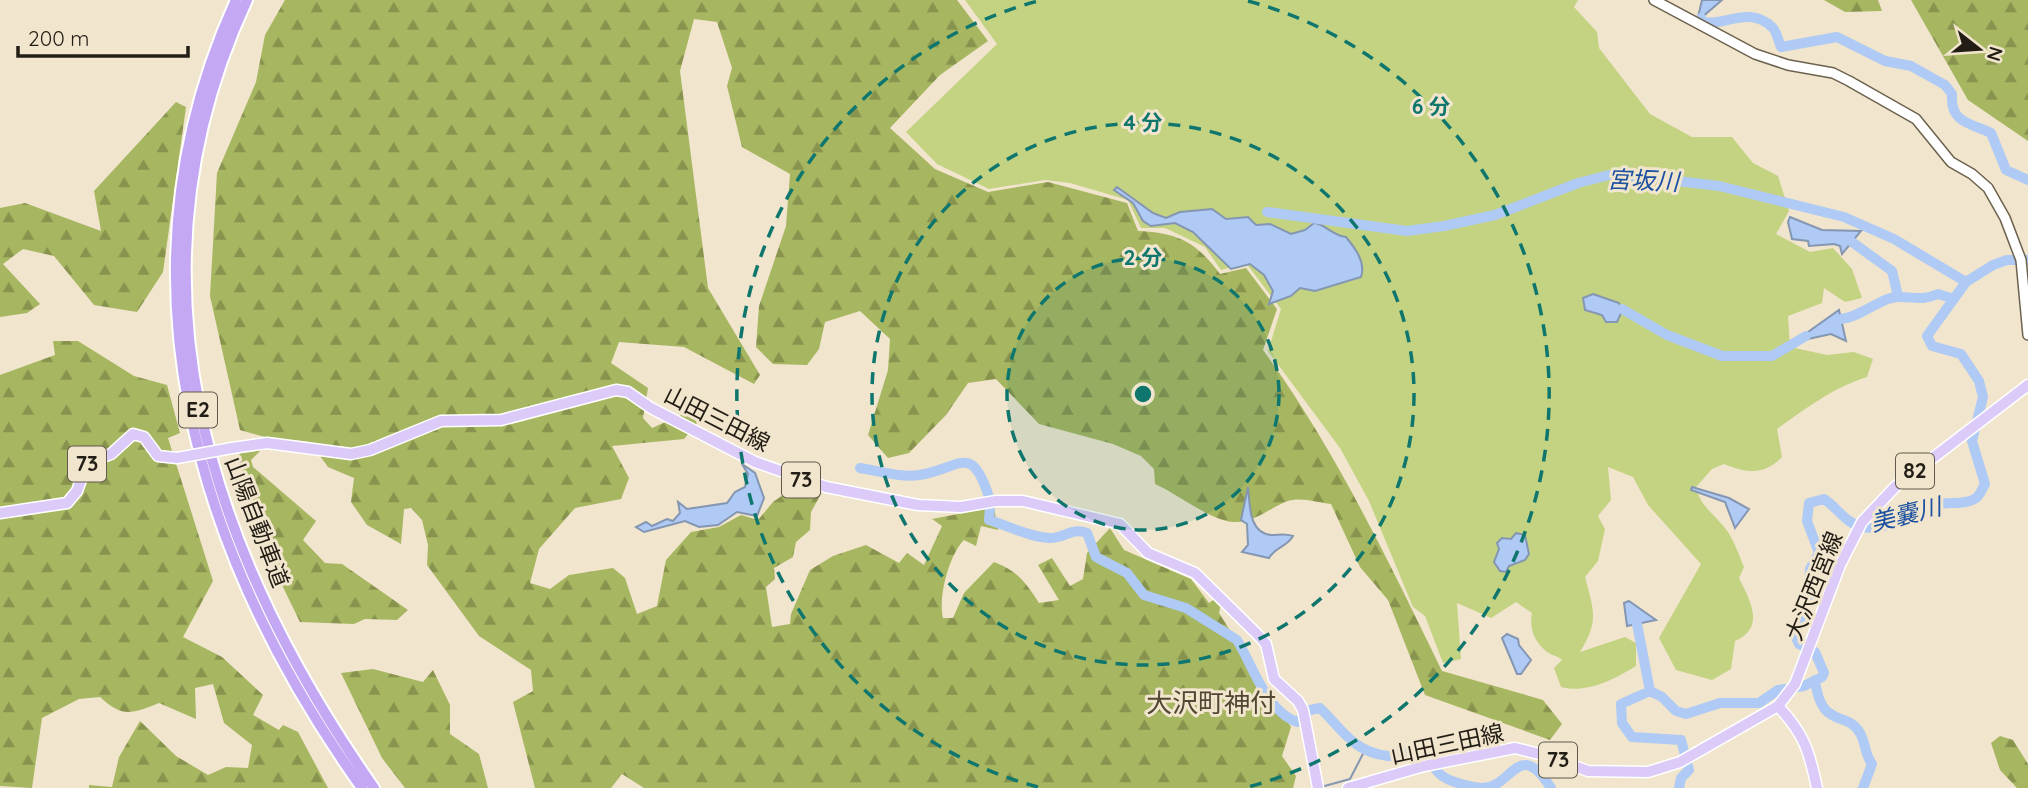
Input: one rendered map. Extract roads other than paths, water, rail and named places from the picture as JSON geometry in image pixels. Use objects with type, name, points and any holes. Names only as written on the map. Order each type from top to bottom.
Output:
[{"type":"highway","name":"山陽自動車道","points":[[236,0],[203,88],[181,193],[176,304],[182,374],[205,479],[238,569],[303,695],[362,788]]},
{"type":"highway","name":"山陽自動車道","points":[[247,0],[213,91],[191,193],[186,303],[197,406],[215,476],[248,566],[312,691],[374,788]]},
{"type":"main road","name":"大沢西宮線","points":[[1778,706],[1792,689],[1862,522],[1895,487],[2028,386]]},
{"type":"main road","name":"山田三田線","points":[[0,513],[66,503],[77,491],[88,463],[110,454],[133,434],[144,437],[159,456],[177,458],[267,443],[351,454],[441,421],[501,420],[603,392],[628,392],[651,408],[746,457],[826,487],[929,506],[961,507],[996,501],[1023,501],[1120,524],[1148,553],[1195,573],[1266,644],[1274,680],[1298,701],[1304,716],[1317,787]]},
{"type":"main road","name":"山田三田線","points":[[1348,788],[1424,766],[1515,748],[1599,773],[1648,772],[1694,755],[1778,706]]},
{"type":"main road","points":[[1778,706],[1795,724],[1808,745],[1816,788]]},
{"type":"street","points":[[1654,0],[1755,54],[1841,77],[1916,119],[1951,162],[1972,174],[1988,188],[2004,218],[2021,260],[2024,317],[2028,335]]},
{"type":"water","points":[[1702,0],[1722,0],[1701,18],[1698,17]]},
{"type":"water","points":[[1117,187],[1153,213],[1166,218],[1180,212],[1212,209],[1226,219],[1248,217],[1256,225],[1270,224],[1291,234],[1305,230],[1314,223],[1322,225],[1349,241],[1361,261],[1361,277],[1315,291],[1300,288],[1291,296],[1269,304],[1273,291],[1264,275],[1250,264],[1231,269],[1193,232],[1175,223],[1151,226],[1143,221],[1133,203],[1114,190]]},
{"type":"water","points":[[1790,217],[1822,230],[1861,231],[1842,254],[1840,246],[1834,244],[1809,246],[1808,241],[1792,239],[1788,222]]},
{"type":"water","points":[[1593,294],[1619,303],[1622,311],[1617,322],[1606,322],[1602,315],[1585,310],[1583,298]]},
{"type":"water","points":[[1839,310],[1846,341],[1831,334],[1808,339],[1808,332]]},
{"type":"water","points":[[742,464],[755,473],[764,498],[757,516],[737,512],[718,525],[699,527],[685,521],[644,532],[636,527],[646,522],[652,526],[667,519],[673,521],[680,513],[678,502],[687,509],[727,503],[735,492],[745,487],[748,474]]},
{"type":"water","points":[[1248,487],[1250,509],[1258,529],[1271,535],[1293,536],[1269,558],[1242,552],[1248,545],[1247,524],[1241,520]]},
{"type":"water","points":[[1692,487],[1729,498],[1749,509],[1735,528],[1725,502],[1691,490]]},
{"type":"water","points":[[1516,533],[1525,535],[1529,554],[1525,560],[1509,566],[1506,572],[1500,571],[1494,562],[1499,549],[1497,543],[1502,538],[1511,539]]},
{"type":"water","points":[[1629,601],[1656,620],[1627,626],[1624,603]]},
{"type":"water","points":[[1507,634],[1518,639],[1519,645],[1531,660],[1521,674],[1517,674],[1502,638]]},
{"type":"waterway","points":[[1701,18],[1701,22],[1710,23],[1754,18],[1774,29],[1781,47],[1837,37],[1885,61],[1911,66],[1945,85],[1952,94],[1952,104],[1958,116],[1963,121],[1991,133],[2006,170],[2028,180]]},
{"type":"waterway","name":"宮坂川","points":[[1267,212],[1407,231],[1495,215],[1578,183],[1609,175],[1653,178],[1719,186],[1844,217],[1894,239],[1966,282]]},
{"type":"waterway","points":[[1852,242],[1892,271],[1898,296]]},
{"type":"waterway","name":"美嚢川","points":[[1679,788],[1681,778],[1689,770],[1681,740],[1632,737],[1622,723],[1621,704],[1650,691],[1662,697],[1676,711],[1686,714],[1720,703],[1759,703],[1778,690],[1804,686],[1822,677],[1824,673],[1815,652],[1799,644],[1795,635],[1808,596],[1810,569],[1819,553],[1807,521],[1809,503],[1824,499],[1851,522],[1872,528],[1891,524],[1939,504],[1968,502],[1977,497],[1985,484],[1972,441],[1983,397],[1979,381],[1961,354],[1932,346],[1927,336],[1966,282],[1993,265],[2007,260],[2028,260]]},
{"type":"waterway","points":[[1841,319],[1857,315],[1892,298],[1923,298],[1938,294],[1954,299]]},
{"type":"waterway","points":[[1622,309],[1667,335],[1722,356],[1772,356],[1806,336]]},
{"type":"waterway","points":[[860,468],[912,476],[963,463],[970,464],[983,480],[989,497]]},
{"type":"waterway","points":[[990,507],[989,520],[1034,536],[1054,538],[1076,531],[1087,533],[1096,557],[1127,573],[1144,595],[1186,608],[1237,640],[1269,698],[1286,716],[1297,722],[1310,710],[1320,708],[1349,738],[1366,750],[1388,756],[1411,750],[1419,751],[1441,775],[1455,782],[1482,788],[1493,786],[1523,765],[1531,766],[1540,773],[1551,788]]},
{"type":"waterway","points":[[1637,624],[1650,691]]},
{"type":"waterway","points":[[1815,680],[1818,696],[1828,713],[1855,726],[1862,737],[1872,764],[1863,788]]},
{"type":"waterway","points":[[1321,787],[1350,779],[1366,748]]},
{"type":"district","name":"大沢町神付","points":[[1211,703]]}]
